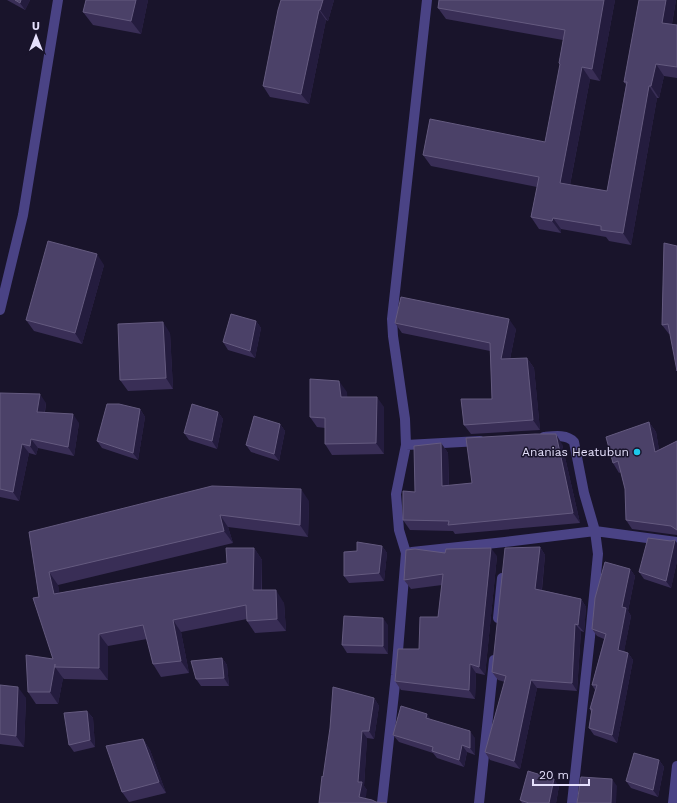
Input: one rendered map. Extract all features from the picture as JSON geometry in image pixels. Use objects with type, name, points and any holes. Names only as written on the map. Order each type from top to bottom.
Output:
[{"type":"street","points":[[0,310],[23,216],[58,0]]},
{"type":"street","points":[[382,803],[396,675],[406,553],[399,530],[396,494],[406,445],[405,418],[393,336],[392,319],[427,0]]},
{"type":"street","points":[[537,437],[563,436],[574,442],[584,493],[595,531],[598,554],[572,803]]},
{"type":"street","points":[[406,445],[491,440]]},
{"type":"street","points":[[406,553],[505,546],[595,531],[677,542]]},
{"type":"street","points":[[497,625],[503,565]]},
{"type":"street","points":[[479,803],[495,648]]},
{"type":"street","points":[[673,803],[677,766]]},
{"type":"building","points":[[86,0],[136,0],[131,21],[83,12]]},
{"type":"building","points":[[281,0],[323,0],[319,10],[301,94],[263,86]]},
{"type":"building","points":[[439,0],[604,0],[592,69],[582,67],[560,183],[607,191],[627,82],[624,82],[639,0],[666,0],[662,23],[677,25],[677,67],[656,64],[651,86],[649,86],[623,233],[601,230],[601,226],[553,218],[552,221],[531,217],[539,177],[423,155],[430,119],[545,142],[565,30],[438,8]]},
{"type":"building","points":[[48,241],[97,254],[75,333],[26,320]]},
{"type":"building","points":[[664,243],[677,246],[677,371],[668,324],[662,325]]},
{"type":"building","points":[[401,297],[509,319],[501,359],[527,358],[533,420],[464,425],[461,399],[492,399],[490,343],[395,323]]},
{"type":"building","points":[[231,314],[256,321],[250,351],[223,342]]},
{"type":"building","points":[[163,322],[166,378],[120,380],[118,324]]},
{"type":"building","points":[[310,379],[339,381],[341,397],[377,397],[376,443],[325,444],[325,418],[310,417]]},
{"type":"building","points":[[0,393],[40,394],[37,412],[73,414],[68,447],[31,439],[30,446],[22,444],[13,492],[0,489]]},
{"type":"building","points":[[107,404],[119,404],[140,409],[133,453],[97,441]]},
{"type":"building","points":[[192,404],[218,412],[212,441],[184,433]]},
{"type":"building","points":[[254,416],[280,424],[274,454],[246,445]]},
{"type":"building","points":[[649,422],[655,452],[677,441],[677,530],[671,526],[626,520],[625,489],[618,461],[613,463],[606,437]]},
{"type":"building","points":[[556,434],[573,513],[448,525],[449,521],[403,520],[403,491],[415,492],[414,446],[441,443],[442,486],[472,483],[466,438]]},
{"type":"building","points":[[212,486],[301,489],[300,525],[220,515],[224,531],[49,572],[54,594],[227,563],[226,548],[254,548],[253,590],[276,590],[277,619],[247,621],[246,605],[173,620],[181,661],[153,664],[143,625],[99,634],[99,668],[55,667],[55,664],[50,692],[28,692],[26,655],[53,659],[33,598],[39,597],[29,532]]},
{"type":"building","points":[[648,538],[671,541],[675,540],[666,581],[639,572]]},
{"type":"building","points":[[357,542],[382,546],[379,573],[344,576],[344,552],[357,551]]},
{"type":"building","points":[[540,547],[535,589],[581,599],[578,625],[575,624],[572,683],[531,680],[514,761],[485,752],[506,676],[492,672],[505,548]]},
{"type":"building","points":[[491,548],[479,667],[470,664],[469,690],[395,681],[398,649],[419,649],[420,617],[438,617],[443,574],[404,580],[406,550],[415,549],[445,553],[446,549]]},
{"type":"building","points":[[605,562],[630,569],[622,607],[626,608],[618,650],[628,653],[612,735],[589,728],[592,709],[590,709],[597,685],[592,685],[606,634],[592,629],[595,598]]},
{"type":"building","points":[[344,616],[383,618],[383,646],[342,645]]},
{"type":"building","points":[[222,658],[224,678],[196,679],[191,661]]},
{"type":"building","points":[[0,685],[18,687],[16,736],[0,734]]},
{"type":"building","points":[[333,687],[374,698],[369,731],[362,731],[358,782],[362,782],[359,797],[386,803],[319,803],[330,728]]},
{"type":"building","points":[[401,706],[427,714],[426,718],[470,731],[470,748],[462,745],[459,760],[432,751],[433,747],[393,735]]},
{"type":"building","points":[[87,711],[90,740],[69,745],[64,713]]},
{"type":"building","points":[[143,739],[159,782],[122,792],[106,746]]},
{"type":"building","points":[[634,753],[659,760],[653,790],[626,781]]},
{"type":"building","points":[[528,771],[554,779],[549,803],[529,803],[520,800]]},
{"type":"building","points":[[581,777],[612,779],[611,803],[577,803]]},
{"type":"place","name":"Ananias Heatubun","points":[[637,452]]}]
